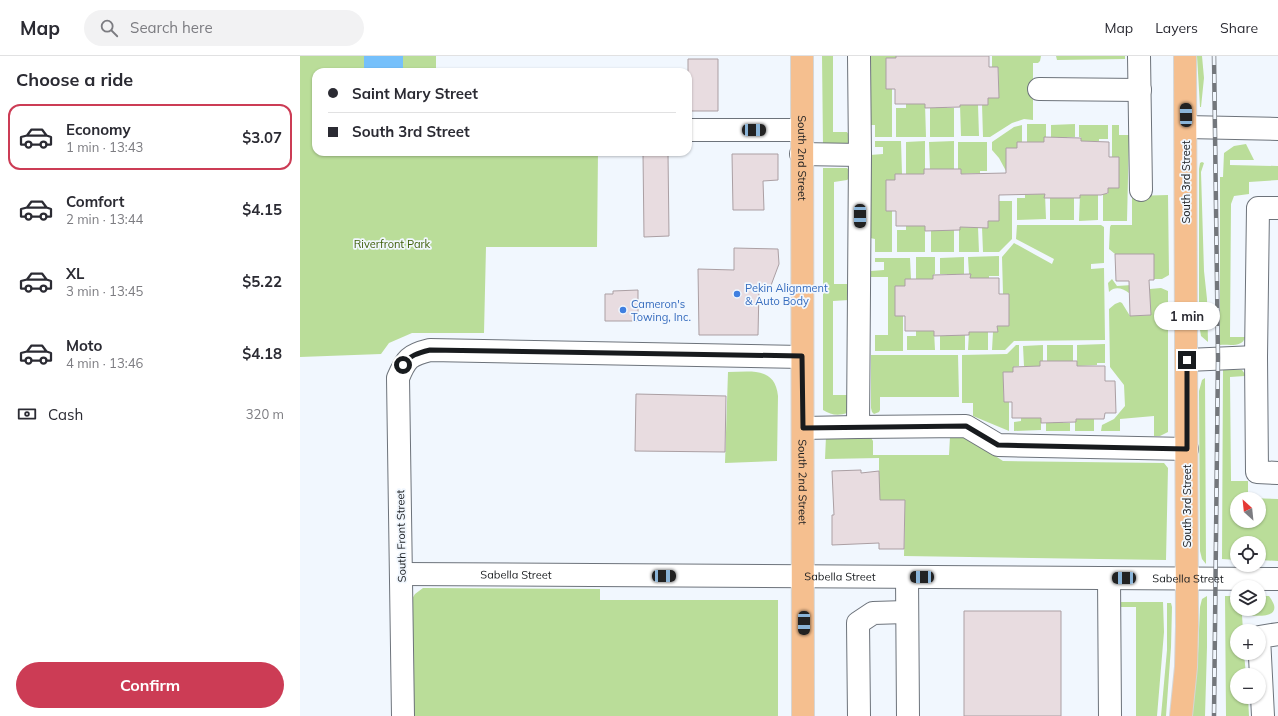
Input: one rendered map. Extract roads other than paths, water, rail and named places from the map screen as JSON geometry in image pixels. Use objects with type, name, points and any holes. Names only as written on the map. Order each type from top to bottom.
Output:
[{"type":"main road","name":"South 2nd Street","points":[[802,56],[804,577],[803,716]]},
{"type":"main road","name":"South 3rd Street","points":[[1181,716],[1187,647],[1185,56]]},
{"type":"street","points":[[858,427],[860,155],[859,56]]},
{"type":"street","points":[[1139,56],[1141,190]]},
{"type":"street","points":[[1039,89],[1140,90]]},
{"type":"street","points":[[1186,127],[1278,129]]},
{"type":"street","points":[[692,130],[802,130]]},
{"type":"street","points":[[802,154],[860,155]]},
{"type":"street","points":[[1278,208],[1258,208],[1256,357],[1257,472],[1278,473]]},
{"type":"street","name":"South Front Street","points":[[403,716],[398,378],[403,365],[408,358],[419,352],[430,350],[802,356]]},
{"type":"street","points":[[1187,360],[1256,357]]},
{"type":"street","points":[[803,428],[966,426],[998,445],[1187,449]]},
{"type":"street","name":"Sabella Street","points":[[401,574],[1278,579]]},
{"type":"street","points":[[906,577],[908,716]]},
{"type":"street","points":[[1109,578],[1110,716]]},
{"type":"street","points":[[859,716],[858,623],[873,613],[906,612]]},
{"type":"street","points":[[1263,716],[1259,637],[1278,634]]},
{"type":"water","points":[[364,56],[403,56],[403,68],[364,68]]},
{"type":"railway","points":[[1214,56],[1218,358],[1214,716]]},
{"type":"place","name":"Pekin Alignment & Auto Body","points":[[737,294]]},
{"type":"place","name":"Cameron's Towing, Inc.","points":[[623,310]]},
{"type":"park label","name":"Riverfront Park","points":[[392,244]]}]
